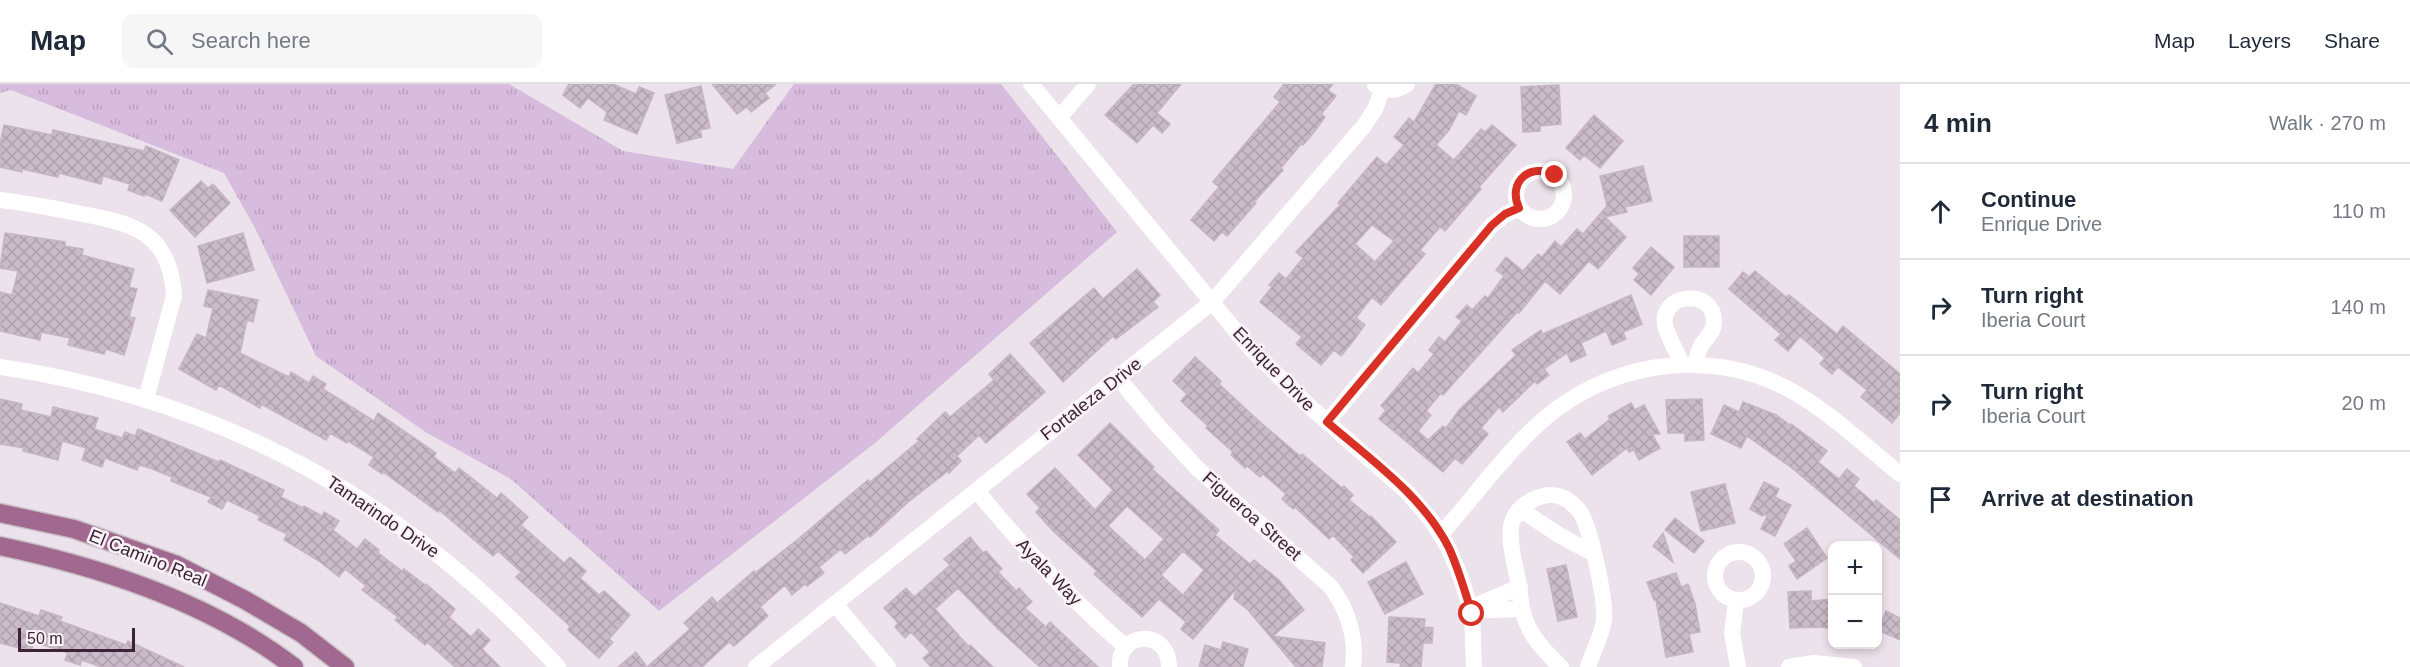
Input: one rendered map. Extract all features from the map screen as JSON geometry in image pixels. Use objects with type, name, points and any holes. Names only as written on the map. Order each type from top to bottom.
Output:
[{"type":"main road","name":"El Camino Real","points":[[0,513],[74,529],[177,566],[245,600],[301,633],[345,667]]},
{"type":"main road","name":"El Camino Real","points":[[0,546],[60,558],[164,594],[228,626],[294,667]]},
{"type":"street","name":"Enrique Drive","points":[[1031,84],[1212,302],[1278,377],[1407,492],[1432,521],[1461,578],[1470,608],[1475,645],[1474,667]]},
{"type":"street","points":[[1059,118],[1088,84]]},
{"type":"street","name":"Fortaleza Drive","points":[[756,667],[1212,302],[1364,126],[1375,109],[1378,87],[1399,89],[1407,84]]},
{"type":"street","points":[[0,200],[112,219],[135,227],[149,236],[159,248],[168,263],[173,278],[174,296],[146,399]]},
{"type":"street","points":[[1327,422],[1492,225],[1505,214],[1519,208]]},
{"type":"street","points":[[1440,535],[1533,428],[1569,399],[1614,377],[1645,368],[1689,364],[1731,368],[1762,377],[1793,392],[1827,414],[1900,474]]},
{"type":"street","name":"Tamarindo Drive","points":[[0,368],[36,373],[146,399],[275,450],[366,501],[454,567],[493,601],[558,667]]},
{"type":"street","name":"Figueroa Street","points":[[1118,378],[1198,469],[1331,587],[1340,600],[1350,626],[1354,656],[1353,667]]},
{"type":"street","name":"Ayala Way","points":[[977,491],[1066,592],[1126,647]]},
{"type":"street","points":[[1588,667],[1599,644],[1604,617],[1594,554],[1581,513],[1564,497],[1546,495],[1536,497],[1521,510],[1512,522],[1511,548],[1520,587],[1522,609],[1531,634],[1541,650],[1556,662],[1576,660],[1595,651]]},
{"type":"street","points":[[1521,510],[1594,554]]},
{"type":"street","points":[[1470,608],[1520,587]]},
{"type":"street","points":[[1737,601],[1732,633],[1738,667]]},
{"type":"street","points":[[835,604],[888,667]]},
{"type":"street","points":[[1470,608],[1522,609]]},
{"type":"street","points":[[1120,667],[1121,654],[1126,647],[1139,639],[1154,641],[1166,651],[1169,667]]},
{"type":"street","points":[[1789,667],[1814,663],[1849,667]]},
{"type":"green space","points":[[0,84],[509,84],[623,151],[733,169],[794,84],[1001,84],[1117,232],[875,443],[659,611],[511,479],[427,433],[316,356],[255,228],[224,173],[11,90],[0,93]]},
{"type":"building","points":[[569,84],[613,84],[636,94],[639,87],[654,93],[637,134],[604,120],[607,112],[588,98],[580,108],[563,95]]},
{"type":"building","points":[[712,84],[776,84],[765,93],[769,98],[751,112],[747,107],[737,114]]},
{"type":"building","points":[[1134,84],[1181,84],[1157,113],[1170,124],[1162,133],[1153,125],[1137,143],[1105,115]]},
{"type":"building","points":[[1284,84],[1333,84],[1328,90],[1336,96],[1321,114],[1325,117],[1315,131],[1281,168],[1283,170],[1254,202],[1256,203],[1227,236],[1222,232],[1214,241],[1191,220],[1219,187],[1213,182],[1280,102],[1274,97]]},
{"type":"building","points":[[1436,84],[1456,84],[1476,96],[1466,115],[1459,111],[1449,130],[1436,145],[1454,160],[1481,129],[1485,132],[1492,125],[1516,145],[1445,231],[1440,227],[1420,250],[1425,254],[1381,305],[1372,297],[1356,318],[1365,325],[1341,356],[1334,350],[1321,365],[1296,344],[1302,337],[1260,302],[1272,287],[1269,285],[1279,273],[1286,279],[1303,258],[1296,252],[1340,205],[1338,203],[1377,157],[1386,165],[1404,145],[1394,137],[1409,118],[1414,122]],"holes":[[[1372,225],[1394,241],[1375,262],[1355,244]]]},
{"type":"building","points":[[1559,85],[1561,124],[1540,126],[1540,131],[1523,132],[1521,87]]},
{"type":"building","points":[[701,86],[710,128],[700,130],[702,137],[677,143],[665,95]]},
{"type":"building","points":[[1594,115],[1623,141],[1600,168],[1584,155],[1580,160],[1566,148]]},
{"type":"building","points":[[4,125],[52,135],[53,130],[144,151],[146,146],[179,160],[162,201],[128,190],[130,184],[103,176],[101,184],[59,173],[58,177],[0,167],[0,144]]},
{"type":"building","points":[[1643,166],[1652,201],[1625,207],[1627,212],[1605,217],[1626,237],[1598,269],[1589,261],[1560,294],[1545,281],[1519,313],[1517,312],[1443,395],[1441,393],[1426,411],[1431,415],[1418,431],[1428,440],[1443,426],[1446,428],[1460,409],[1516,355],[1512,350],[1541,330],[1543,334],[1631,295],[1642,324],[1623,332],[1626,339],[1612,345],[1606,331],[1581,343],[1586,355],[1571,362],[1567,353],[1544,369],[1549,375],[1537,384],[1535,381],[1503,412],[1499,407],[1481,428],[1488,434],[1462,464],[1455,458],[1443,472],[1379,419],[1386,410],[1381,406],[1413,368],[1418,373],[1434,354],[1429,350],[1439,337],[1445,342],[1462,321],[1456,317],[1467,305],[1472,310],[1485,296],[1488,298],[1504,276],[1496,270],[1506,257],[1523,271],[1538,254],[1542,257],[1555,241],[1561,247],[1577,229],[1583,234],[1607,206],[1600,176]]},
{"type":"building","points":[[201,181],[208,188],[213,184],[230,203],[195,237],[170,210]]},
{"type":"building","points":[[5,233],[65,242],[65,246],[83,249],[82,255],[134,269],[129,287],[137,289],[129,317],[135,318],[124,355],[106,349],[104,354],[68,345],[70,338],[41,332],[40,340],[0,331],[0,292],[12,295],[18,271],[0,268]]},
{"type":"building","points":[[243,233],[254,270],[207,283],[198,246]]},
{"type":"building","points":[[1684,236],[1719,236],[1719,267],[1684,267]]},
{"type":"building","points":[[1651,247],[1674,267],[1651,295],[1634,280],[1639,274],[1633,268]]},
{"type":"building","points":[[1137,269],[1160,295],[1153,302],[1158,307],[1116,339],[1113,336],[1063,382],[1030,343],[1094,288],[1103,299]]},
{"type":"building","points":[[1755,271],[1837,334],[1843,326],[1900,374],[1900,413],[1892,423],[1861,397],[1867,390],[1838,367],[1832,374],[1820,364],[1825,358],[1800,336],[1788,351],[1775,340],[1781,334],[1729,289],[1743,272],[1749,277]]},
{"type":"building","points":[[208,290],[258,300],[253,322],[247,320],[240,353],[289,377],[291,372],[309,383],[313,376],[326,384],[323,389],[374,421],[378,413],[436,453],[434,457],[455,473],[459,468],[497,498],[501,493],[528,517],[521,525],[564,563],[570,557],[586,571],[580,578],[599,595],[604,591],[630,615],[609,639],[613,642],[599,658],[568,630],[570,626],[516,577],[521,572],[498,551],[493,556],[439,510],[438,512],[383,472],[382,474],[369,465],[374,457],[330,433],[326,440],[261,404],[260,408],[219,385],[216,390],[179,369],[197,334],[206,338],[213,308],[204,306]]},
{"type":"building","points":[[1010,354],[1045,392],[986,443],[979,435],[957,456],[961,461],[949,473],[948,471],[907,503],[870,537],[869,535],[845,554],[841,549],[819,567],[824,573],[807,586],[805,584],[792,595],[785,585],[760,607],[768,616],[734,646],[729,642],[702,667],[647,667],[690,629],[684,623],[712,597],[717,603],[754,571],[755,573],[797,540],[868,480],[870,482],[919,441],[917,439],[945,412],[950,417],[994,380],[989,374]]},
{"type":"building","points":[[1195,357],[1221,381],[1219,384],[1260,422],[1342,488],[1344,486],[1353,495],[1349,500],[1371,516],[1396,542],[1363,573],[1351,560],[1354,557],[1333,535],[1329,539],[1295,507],[1293,509],[1282,499],[1286,494],[1263,474],[1260,477],[1247,466],[1245,468],[1231,455],[1233,452],[1181,401],[1187,394],[1173,381]]},
{"type":"building","points":[[0,399],[22,404],[21,410],[51,417],[53,407],[98,418],[94,429],[122,438],[125,432],[135,436],[138,429],[219,462],[220,460],[284,490],[281,497],[322,516],[324,512],[339,521],[333,530],[357,549],[365,539],[379,550],[377,552],[402,571],[404,569],[426,584],[455,609],[449,617],[471,637],[478,629],[490,640],[482,649],[500,667],[455,667],[427,642],[425,645],[395,620],[398,617],[362,590],[366,586],[345,569],[339,577],[319,561],[284,540],[287,534],[258,520],[260,516],[227,500],[222,509],[208,502],[211,497],[171,481],[172,477],[150,468],[139,465],[137,470],[105,458],[102,467],[82,460],[86,448],[62,441],[58,460],[23,451],[24,448],[0,444]]},
{"type":"building","points":[[1702,399],[1704,440],[1685,441],[1685,433],[1668,433],[1666,400]]},
{"type":"building","points":[[1743,402],[1776,415],[1827,451],[1818,462],[1839,479],[1847,469],[1859,479],[1854,486],[1874,503],[1876,500],[1900,520],[1900,559],[1882,544],[1882,541],[1879,541],[1792,468],[1747,436],[1741,448],[1711,434],[1724,405],[1739,412]]},
{"type":"building","points":[[1631,403],[1635,410],[1644,405],[1660,434],[1652,434],[1660,448],[1639,460],[1634,450],[1629,452],[1627,448],[1592,475],[1567,442],[1580,433],[1585,439],[1610,419],[1608,416]]},
{"type":"building","points":[[1110,423],[1154,467],[1152,469],[1219,530],[1215,535],[1250,564],[1254,560],[1279,580],[1304,610],[1273,636],[1325,643],[1322,667],[1296,667],[1248,610],[1234,599],[1236,589],[1193,639],[1181,629],[1186,622],[1159,599],[1142,617],[1094,574],[1097,571],[1053,531],[1036,512],[1040,508],[1027,494],[1055,468],[1095,510],[1113,490],[1078,455]],"holes":[[[1127,506],[1164,539],[1145,560],[1108,526]],[[1183,551],[1204,570],[1183,595],[1161,575]]]},
{"type":"building","points":[[1764,482],[1779,489],[1775,497],[1791,505],[1775,536],[1761,529],[1768,514],[1762,516],[1750,509]]},
{"type":"building","points":[[1725,484],[1735,523],[1701,531],[1691,492]]},
{"type":"building","points":[[1675,518],[1704,541],[1694,553],[1665,530]]},
{"type":"building","points":[[1807,528],[1827,558],[1797,579],[1789,566],[1796,561],[1784,544]]},
{"type":"building","points":[[1663,533],[1673,562],[1653,546]]},
{"type":"building","points":[[970,537],[983,553],[986,551],[1002,569],[998,572],[1016,591],[1019,588],[1032,602],[1025,608],[1046,627],[1050,622],[1098,667],[1040,667],[958,588],[935,609],[969,647],[970,645],[993,667],[931,667],[923,658],[930,652],[911,632],[905,638],[895,627],[898,623],[884,608],[906,588],[914,597],[950,565],[944,559]]},
{"type":"building","points":[[1406,562],[1423,594],[1385,614],[1368,582]]},
{"type":"building","points":[[1566,565],[1577,617],[1558,621],[1547,569]]},
{"type":"building","points":[[1676,573],[1681,587],[1688,584],[1695,604],[1700,632],[1689,634],[1693,652],[1666,657],[1656,600],[1647,582]]},
{"type":"building","points":[[1811,591],[1811,601],[1828,599],[1828,628],[1790,628],[1788,592]]},
{"type":"building","points":[[0,603],[39,616],[41,610],[62,617],[60,621],[126,645],[128,641],[184,667],[101,667],[82,660],[80,665],[65,660],[68,653],[34,642],[31,651],[0,643]]},
{"type":"building","points":[[1886,611],[1900,618],[1900,640],[1882,632],[1882,620]]},
{"type":"building","points":[[1389,617],[1425,619],[1424,627],[1433,628],[1432,643],[1423,643],[1421,667],[1400,667],[1401,663],[1387,662]]},
{"type":"building","points":[[1223,642],[1248,649],[1243,667],[1199,667],[1205,645],[1221,650]]},
{"type":"building","points":[[636,652],[647,667],[618,667]]},
{"type":"route","points":[[1472,614],[1448,547],[1432,521],[1407,492],[1327,422],[1492,225],[1505,214],[1519,208],[1515,194],[1521,179],[1526,174],[1541,170],[1555,175]]}]
